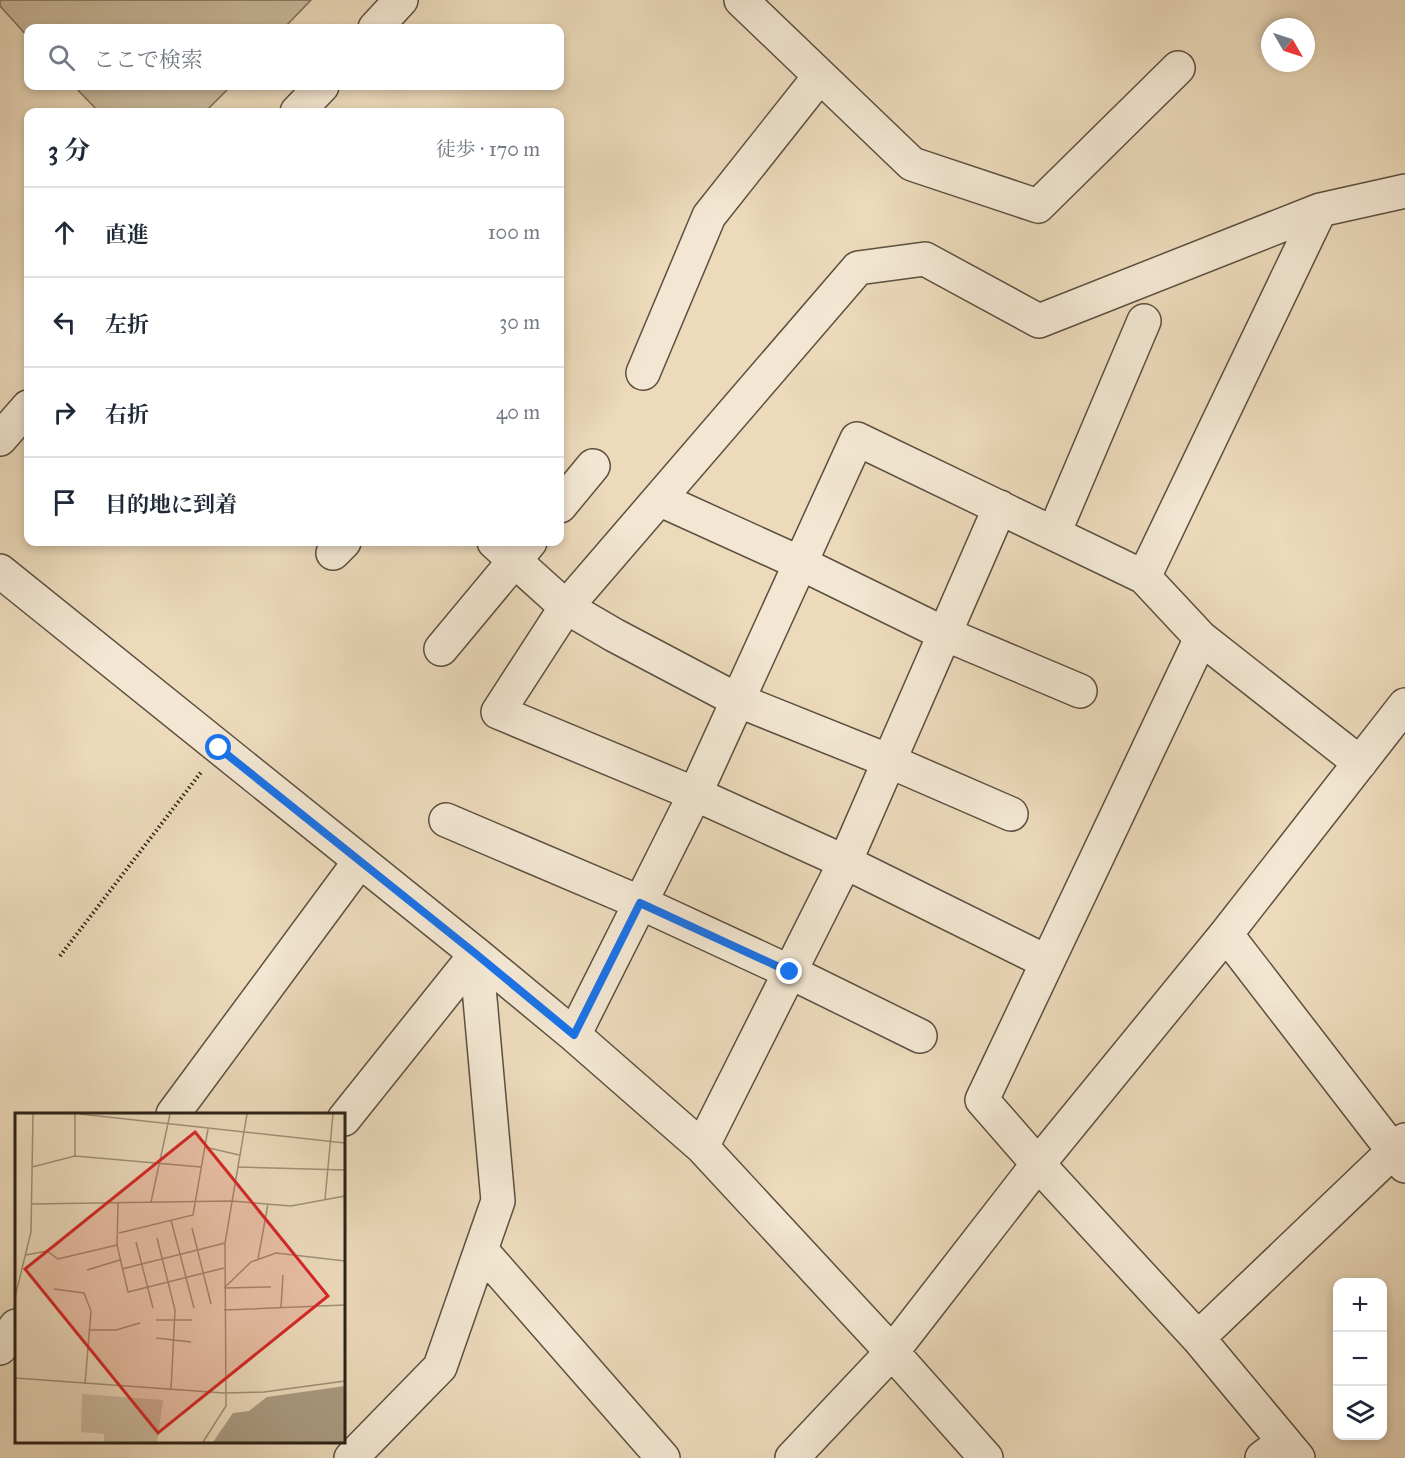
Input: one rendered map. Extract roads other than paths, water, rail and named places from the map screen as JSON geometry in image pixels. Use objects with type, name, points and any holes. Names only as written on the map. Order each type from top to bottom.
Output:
[{"type":"street","points":[[379,24],[401,0]]},
{"type":"street","points":[[741,0],[912,164],[1038,206],[1178,68]]},
{"type":"street","points":[[644,373],[709,216],[820,76]]},
{"type":"street","points":[[301,108],[318,90]]},
{"type":"street","points":[[1047,962],[845,862],[695,794],[498,712],[566,607],[858,268],[925,259],[1039,321],[1320,210],[1405,191]]},
{"type":"street","points":[[1144,577],[1320,210]]},
{"type":"street","points":[[1054,533],[1144,321]]},
{"type":"street","points":[[0,439],[24,412]]},
{"type":"street","points":[[574,1035],[695,794],[857,439],[1144,577],[1201,638],[1360,763]]},
{"type":"street","points":[[564,501],[593,466]]},
{"type":"street","points":[[670,504],[801,563],[945,634],[1080,691]]},
{"type":"street","points":[[702,1148],[845,862],[1000,507]]},
{"type":"street","points":[[441,649],[513,548],[566,607],[614,635],[737,700],[889,761],[1011,814]]},
{"type":"street","points":[[0,571],[476,954],[574,1035],[702,1148],[892,1352],[986,1458]]},
{"type":"street","points":[[1201,638],[982,1100],[1198,1338],[1281,1452]]},
{"type":"street","points":[[792,1458],[892,1352],[1038,1164],[1226,934],[1405,705]]},
{"type":"street","points":[[446,820],[640,903],[790,972],[920,1036]]},
{"type":"street","points":[[174,1113],[360,861]]},
{"type":"street","points":[[1198,1338],[1401,1153],[1226,934]]},
{"type":"street","points":[[345,1118],[476,954]]},
{"type":"street","points":[[351,1458],[440,1367],[498,1201],[476,954]]},
{"type":"street","points":[[481,1250],[663,1458]]},
{"type":"street","points":[[0,1348],[15,1327]]}]
